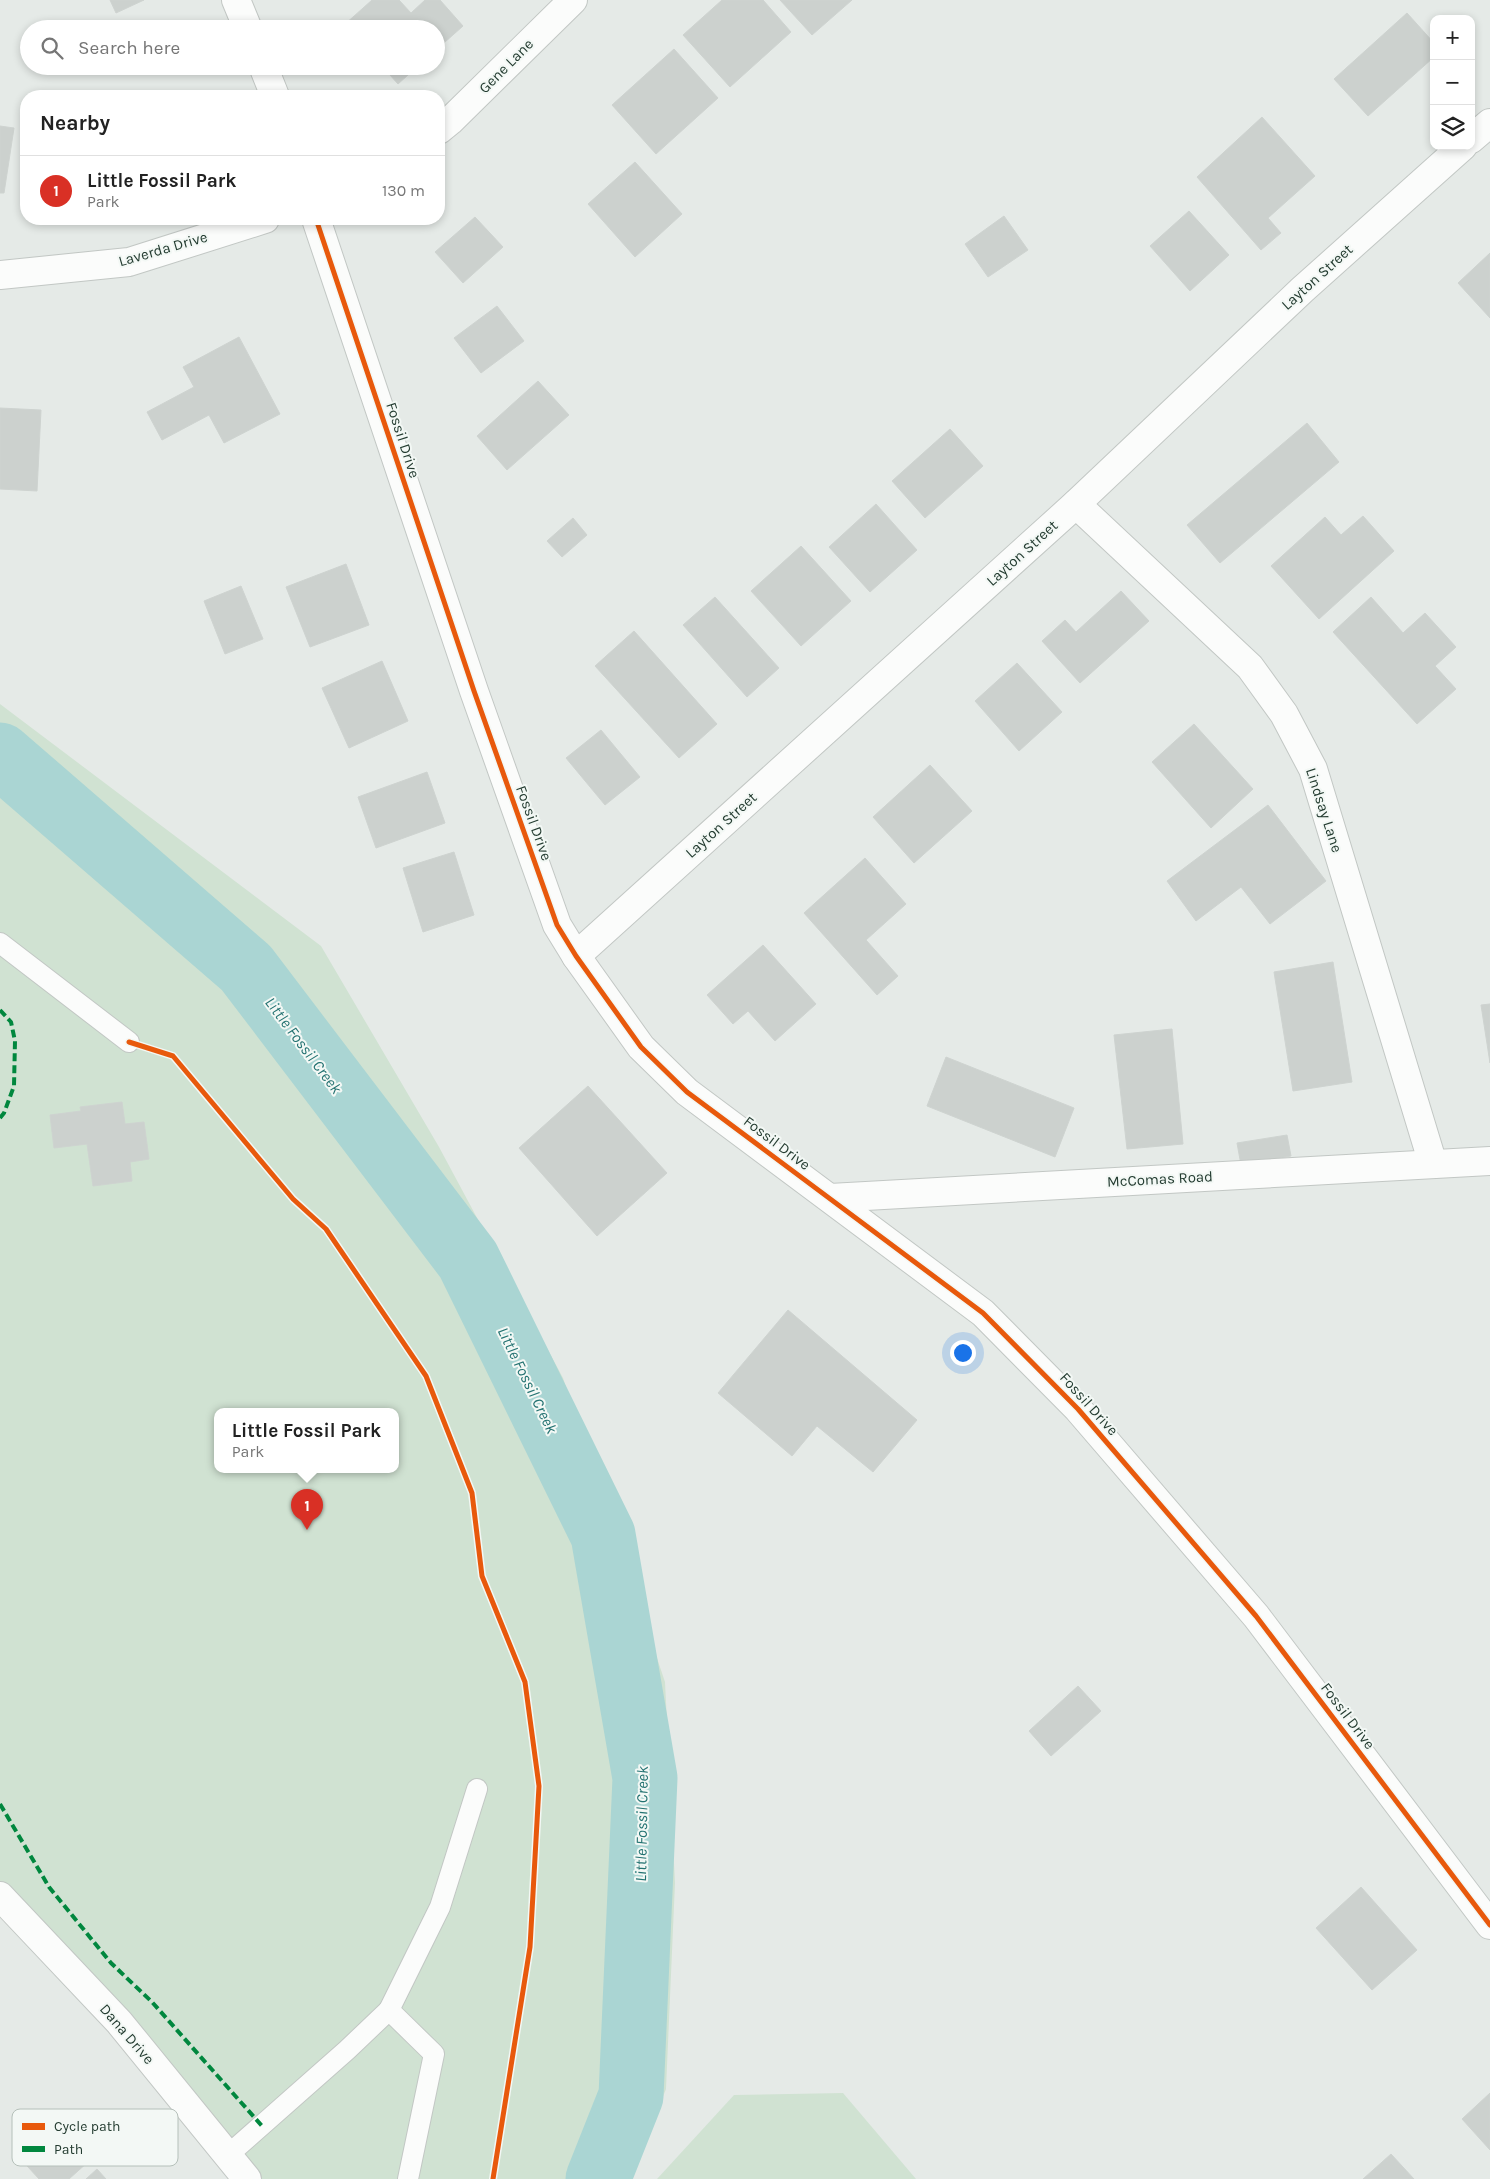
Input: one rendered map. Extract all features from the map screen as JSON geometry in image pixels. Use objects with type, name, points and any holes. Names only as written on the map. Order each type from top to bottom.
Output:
[{"type":"street","points":[[236,0],[244,20]]},
{"type":"street","name":"Gene Lane","points":[[445,125],[573,0]]},
{"type":"street","points":[[267,75],[273,90]]},
{"type":"street","points":[[1475,135],[1490,122]]},
{"type":"street","name":"Layton Street","points":[[576,956],[1076,504],[1302,290],[1459,150]]},
{"type":"street","name":"Laverda Drive","points":[[0,275],[129,262],[246,225]]},
{"type":"street","name":"Fossil Drive","points":[[318,225],[477,701],[557,925],[576,956],[641,1047],[687,1092],[983,1313],[1078,1409],[1256,1616],[1490,1925]]},
{"type":"street","name":"Lindsay Lane","points":[[1076,504],[1250,668],[1284,714],[1313,769],[1433,1164]]},
{"type":"street","name":"McComas Road","points":[[830,1198],[1490,1161]]},
{"type":"street","name":"Dana Drive","points":[[0,1896],[118,2022],[248,2179]]},
{"type":"lane","points":[[0,943],[129,1042]]},
{"type":"lane","points":[[228,2155],[347,2050],[389,2010],[440,1907],[476,1789]]},
{"type":"lane","points":[[389,2010],[434,2054],[408,2179]]},
{"type":"green space","points":[[0,704],[321,946],[439,1147],[563,1378],[665,1682],[675,1883],[666,2089],[630,2179],[246,2179],[0,1898]]},
{"type":"green space","points":[[843,2093],[916,2179],[657,2179],[734,2095]]},
{"type":"building","points":[[110,0],[144,0],[116,13]]},
{"type":"building","points":[[372,0],[399,0],[411,13],[425,0],[440,0],[463,26],[445,42],[445,20],[350,20]]},
{"type":"building","points":[[722,0],[763,0],[791,32],[730,87],[683,35]]},
{"type":"building","points":[[780,0],[852,0],[812,35]]},
{"type":"building","points":[[1407,13],[1430,39],[1430,61],[1368,116],[1334,79]]},
{"type":"building","points":[[674,49],[718,98],[656,154],[612,105]]},
{"type":"building","points":[[390,75],[408,75],[398,84]]},
{"type":"building","points":[[1262,117],[1315,176],[1268,218],[1281,233],[1261,250],[1197,177]]},
{"type":"building","points":[[0,126],[14,128],[4,193],[0,193]]},
{"type":"building","points":[[635,162],[682,214],[635,257],[588,204]]},
{"type":"building","points":[[1189,211],[1229,255],[1190,291],[1150,246]]},
{"type":"building","points":[[1004,216],[1028,250],[988,277],[965,244]]},
{"type":"building","points":[[475,217],[503,247],[463,283],[435,252]]},
{"type":"building","points":[[1490,253],[1490,318],[1458,283]]},
{"type":"building","points":[[497,306],[524,341],[481,373],[454,338]]},
{"type":"building","points":[[239,337],[280,414],[224,443],[209,415],[162,440],[147,412],[194,387],[183,367]]},
{"type":"building","points":[[538,381],[569,415],[507,470],[477,436]]},
{"type":"building","points":[[0,408],[41,410],[37,491],[0,489]]},
{"type":"building","points":[[1307,423],[1339,462],[1220,563],[1187,525]]},
{"type":"building","points":[[950,429],[983,466],[925,518],[892,481]]},
{"type":"building","points":[[876,504],[917,550],[870,592],[829,547]]},
{"type":"building","points":[[1363,516],[1394,551],[1319,619],[1271,566],[1325,517],[1341,535]]},
{"type":"building","points":[[573,518],[587,535],[562,557],[547,541]]},
{"type":"building","points":[[801,546],[851,601],[801,646],[751,591]]},
{"type":"building","points":[[346,564],[369,625],[310,647],[286,587]]},
{"type":"building","points":[[241,586],[263,639],[225,654],[204,601]]},
{"type":"building","points":[[1121,591],[1149,621],[1080,683],[1042,641],[1065,620],[1076,632]]},
{"type":"building","points":[[715,597],[779,668],[747,697],[683,625]]},
{"type":"building","points":[[1371,597],[1403,633],[1425,613],[1456,647],[1435,666],[1456,689],[1417,724],[1333,632]]},
{"type":"building","points":[[634,631],[717,724],[679,758],[595,666]]},
{"type":"building","points":[[382,661],[408,721],[349,748],[322,688]]},
{"type":"building","points":[[1017,663],[1062,712],[1019,751],[975,701]]},
{"type":"building","points":[[1194,724],[1253,789],[1211,828],[1152,762]]},
{"type":"building","points":[[601,730],[640,777],[605,805],[566,758]]},
{"type":"building","points":[[930,765],[972,811],[914,863],[873,817]]},
{"type":"building","points":[[427,772],[445,823],[376,848],[358,797]]},
{"type":"building","points":[[1268,805],[1326,881],[1270,924],[1241,887],[1196,921],[1167,881]]},
{"type":"building","points":[[454,852],[474,915],[423,932],[403,868]]},
{"type":"building","points":[[865,858],[906,904],[866,940],[898,976],[877,995],[804,913]]},
{"type":"building","points":[[763,945],[816,1004],[775,1041],[748,1011],[733,1024],[707,995]]},
{"type":"building","points":[[1333,962],[1352,1082],[1293,1091],[1274,972]]},
{"type":"building","points":[[1490,1004],[1490,1063],[1481,1005]]},
{"type":"building","points":[[1172,1029],[1183,1144],[1127,1149],[1114,1035]]},
{"type":"building","points":[[946,1057],[1074,1108],[1055,1157],[927,1106]]},
{"type":"building","points":[[588,1086],[667,1173],[597,1236],[519,1148]]},
{"type":"building","points":[[122,1102],[125,1124],[144,1122],[149,1159],[130,1162],[132,1181],[93,1186],[87,1144],[54,1148],[50,1115],[81,1111],[80,1107]]},
{"type":"building","points":[[1287,1135],[1291,1156],[1241,1165],[1237,1143]]},
{"type":"building","points":[[788,1310],[917,1420],[873,1472],[817,1426],[792,1456],[718,1393]]},
{"type":"building","points":[[1078,1686],[1101,1711],[1051,1756],[1029,1731]]},
{"type":"building","points":[[1361,1887],[1417,1950],[1372,1990],[1316,1928]]},
{"type":"building","points":[[1490,2093],[1490,2150],[1462,2119]]},
{"type":"building","points":[[1391,2154],[1414,2179],[1363,2179]]},
{"type":"building","points":[[27,2166],[84,2166],[69,2179],[39,2179]]},
{"type":"building","points":[[97,2169],[106,2179],[86,2179]]},
{"type":"waterway","name":"Little Fossil Creek","points":[[0,755],[246,968],[468,1260],[603,1535],[645,1778],[631,2096],[598,2179]]},
{"type":"marked path","points":[[0,1010],[11,1022],[15,1041],[14,1086],[4,1113],[0,1118]]},
{"type":"marked path","points":[[0,1804],[49,1887],[111,1963],[152,2002],[262,2126]]},
{"type":"cycle path","points":[[318,225],[474,691],[557,925],[576,956],[641,1047],[687,1092],[983,1313],[1078,1409],[1256,1616],[1490,1925]]},
{"type":"cycle path","points":[[129,1042],[173,1056],[293,1199],[326,1229],[426,1376],[472,1493],[482,1576],[525,1682],[539,1786],[530,1947],[493,2179]]},
{"type":"place","name":"Little Fossil Park","points":[[307,1530]]}]
